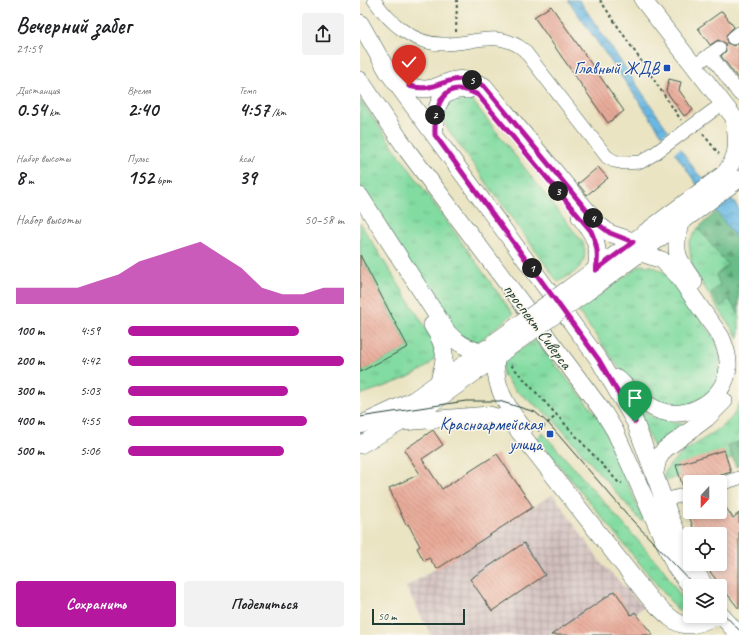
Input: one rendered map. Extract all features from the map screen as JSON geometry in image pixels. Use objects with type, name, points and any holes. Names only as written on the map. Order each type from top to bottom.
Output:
[{"type":"main road","points":[[360,445],[421,411],[494,350],[594,276],[683,215],[730,174],[738,152],[738,142],[733,114],[643,0]]},
{"type":"main road","name":"проспект Сиверса","points":[[360,23],[388,72],[599,360],[635,422],[683,544]]},
{"type":"main road","points":[[388,72],[409,86],[419,89],[428,88],[448,80],[461,78],[473,80],[484,86],[598,224],[610,233],[662,260],[678,276],[721,337],[726,348],[728,366],[724,384],[701,407],[690,412],[675,413],[658,410],[638,399],[599,360]]},
{"type":"main road","name":"проспект Сиверса","points":[[363,86],[407,150],[604,413],[615,432],[674,566],[684,579]]},
{"type":"main road","points":[[435,135],[434,117],[437,105],[448,93],[460,89],[469,90],[478,95],[591,231],[597,243],[598,253],[594,276]]},
{"type":"main road","points":[[360,196],[448,333],[457,343],[469,349],[494,350]]},
{"type":"main road","points":[[360,210],[442,341],[444,356],[438,382]]},
{"type":"main road","points":[[655,472],[658,459],[664,450],[707,418],[725,400],[731,388],[737,368],[734,344],[728,329],[686,270],[678,254],[676,242],[683,215]]},
{"type":"main road","points":[[360,425],[414,400],[438,382],[494,350]]},
{"type":"main road","points":[[494,350],[495,370],[503,397],[531,438],[654,595],[662,610]]},
{"type":"main road","points":[[402,422],[489,415],[503,419],[514,425],[650,599],[674,623],[694,631],[705,623]]},
{"type":"main road","points":[[727,622],[739,635]]},
{"type":"lane","points":[[374,0],[382,12],[404,33],[424,41],[444,45],[500,38],[517,44],[524,50],[607,157],[614,161],[631,163],[640,162],[654,154],[689,128],[733,114]]},
{"type":"lane","points":[[694,66],[714,51],[739,94]]},
{"type":"lane","points":[[727,482],[739,478]]},
{"type":"lane","points":[[665,500],[683,495]]},
{"type":"path","points":[[456,43],[457,0]]},
{"type":"path","points":[[600,0],[682,122],[689,128],[700,131],[730,174]]},
{"type":"path","points":[[494,350],[507,360],[619,483],[624,483],[635,477]]},
{"type":"path","points":[[531,438],[557,415]]},
{"type":"shaded area","points":[[553,494],[602,564],[644,607],[605,635],[431,635],[406,587]]},
{"type":"green space","points":[[464,96],[471,99],[583,243],[585,251],[583,263],[570,275],[558,282],[447,128],[442,116],[451,98]]},
{"type":"green space","points":[[360,100],[513,314],[477,343],[455,335],[360,186]]},
{"type":"green space","points":[[717,211],[739,242],[739,314],[729,299],[721,307],[711,293],[720,285],[716,275],[728,265],[698,228]]},
{"type":"green space","points":[[360,223],[432,338],[436,355],[432,362],[424,369],[403,380],[360,395],[360,372],[408,347],[360,255]]},
{"type":"green space","points":[[698,228],[728,265],[716,275],[739,314],[739,339],[695,273],[691,261],[689,242]]},
{"type":"green space","points":[[641,265],[652,266],[668,274],[716,340],[720,355],[720,376],[708,395],[686,406],[662,404],[644,394],[628,380],[578,311]]},
{"type":"green space","points":[[535,340],[600,419],[644,521],[640,520],[551,417],[515,390],[503,375],[502,362]]},
{"type":"green space","points":[[739,403],[739,442],[728,445],[732,458],[665,481],[664,475],[676,459],[725,424],[732,417]]},
{"type":"green space","points":[[639,408],[653,417],[683,424],[683,426],[654,447],[636,409]]},
{"type":"green space","points":[[543,433],[663,569],[683,600],[683,609],[677,609],[537,438]]},
{"type":"green space","points":[[739,442],[739,466],[736,467],[728,445]]},
{"type":"water","points":[[568,0],[579,0],[697,173],[733,200],[739,209],[739,242],[698,186]]},
{"type":"pier","points":[[670,130],[682,147],[672,154],[660,137]]},
{"type":"building","points":[[551,6],[624,111],[608,123],[534,17]]},
{"type":"building","points":[[722,11],[734,27],[726,35],[727,43],[734,46],[739,43],[739,80],[721,56],[726,51],[725,43],[718,40],[710,45],[698,28]]},
{"type":"building","points":[[669,79],[681,82],[679,90],[693,110],[684,116],[666,91]]},
{"type":"building","points":[[598,167],[608,178],[587,195],[578,184]]},
{"type":"building","points":[[360,255],[408,347],[360,372]]},
{"type":"building","points":[[433,430],[443,445],[422,459],[442,489],[497,454],[533,507],[437,569],[429,558],[424,561],[417,548],[420,546],[408,524],[406,525],[389,488],[420,474],[404,450]]},
{"type":"building","points":[[724,450],[731,472],[721,475],[683,475],[683,487],[676,465]]},
{"type":"building","points":[[727,509],[733,518],[739,513],[739,609],[727,594],[727,579],[716,579],[709,571],[727,571],[727,527],[693,527],[690,519],[727,519]]},
{"type":"building","points":[[524,543],[545,575],[492,611],[470,579]]},
{"type":"building","points":[[615,591],[631,615],[635,612],[653,635],[551,635]]},
{"type":"tram line","points":[[360,417],[466,401],[499,401],[535,412],[548,423],[632,520],[688,579]]},
{"type":"tram line","points":[[727,617],[739,630]]},
{"type":"place","name":"Главный ЖДВ","points":[[667,68]]},
{"type":"place","name":"Красноармейская улица","points":[[550,434]]},
{"type":"route","points":[[409,86],[419,89],[428,88],[448,80],[461,78],[473,80],[484,86],[598,224],[610,233],[633,242],[596,270],[598,260],[597,243],[591,231],[478,95],[469,90],[452,90],[437,105],[434,117],[435,135],[599,360],[635,422]]}]
